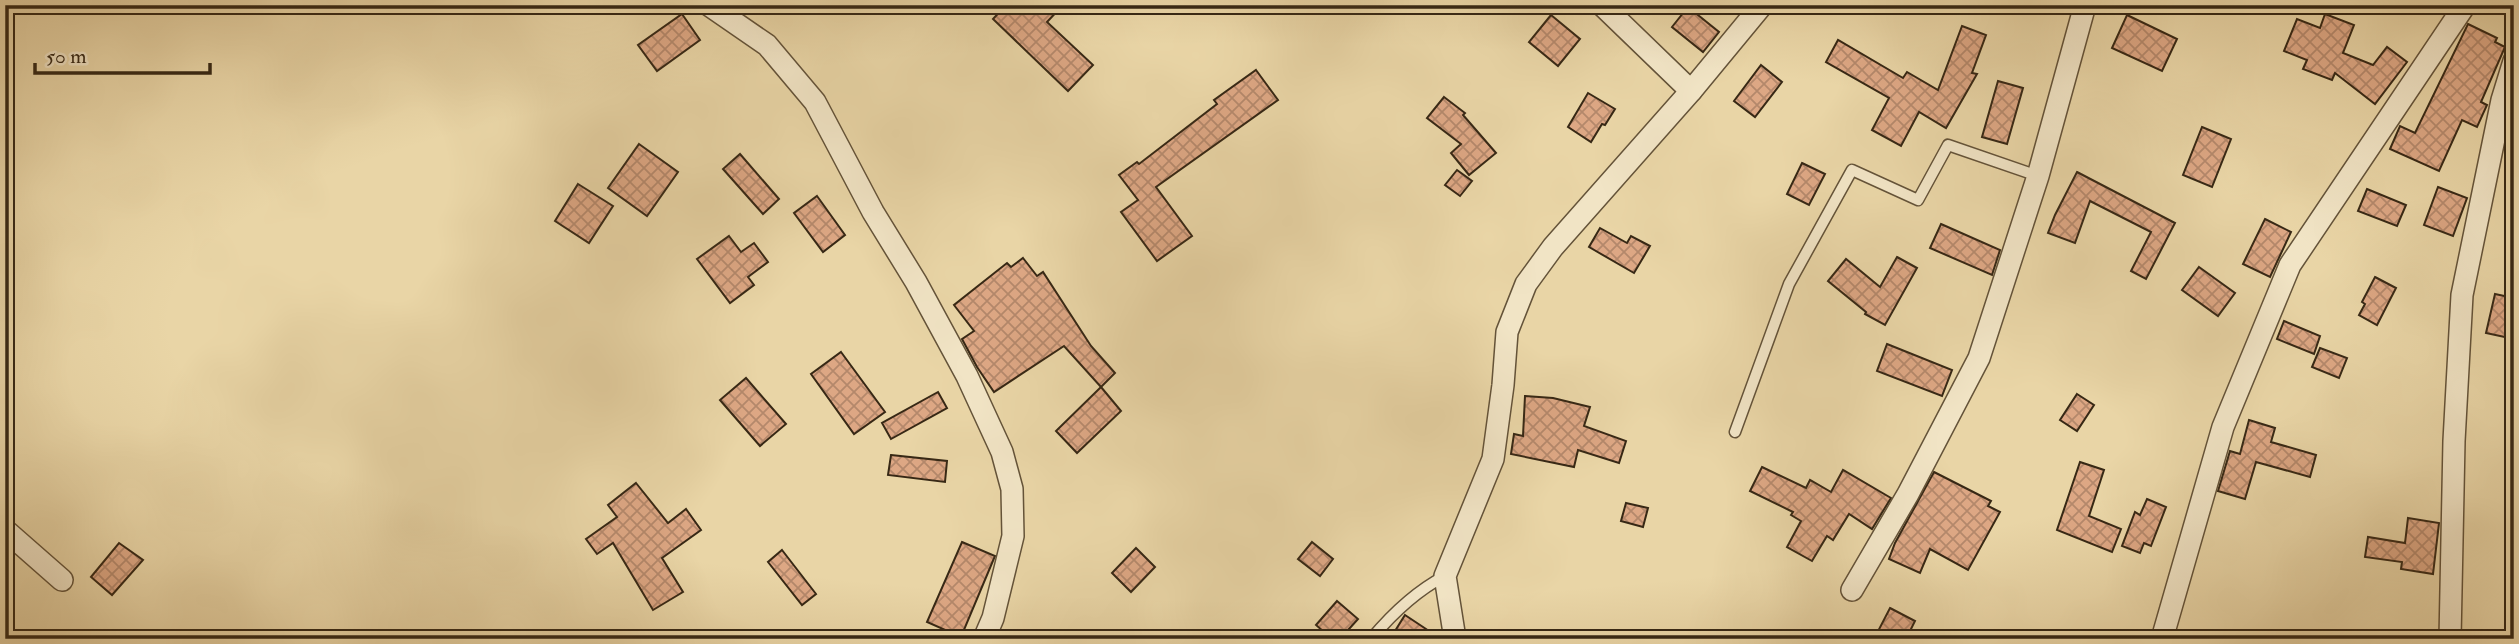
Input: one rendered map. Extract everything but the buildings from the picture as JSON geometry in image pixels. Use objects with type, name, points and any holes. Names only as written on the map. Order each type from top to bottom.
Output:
[{"type":"street","points":[[709,5],[768,45],[815,102],[873,212],[916,282],[967,376],[1002,452],[1013,489],[1013,536],[993,618],[984,639]]},
{"type":"street","points":[[1602,5],[1691,91]]},
{"type":"street","points":[[1455,639],[1446,576],[1493,459],[1507,332],[1526,284],[1553,247],[1691,91],[1762,5]]},
{"type":"street","points":[[1852,590],[1908,494],[1979,358],[2038,176],[2085,5]]},
{"type":"street","points":[[2162,639],[2223,427],[2290,265],[2465,5]]},
{"type":"street","points":[[2450,639],[2454,441],[2462,295],[2502,100],[2514,61]]},
{"type":"street","points":[[5,530],[62,580]]},
{"type":"lane","points":[[1735,432],[1789,284],[1852,170],[1918,200],[1948,145],[2038,176]]},
{"type":"lane","points":[[1371,639],[1426,586],[1446,576]]}]
